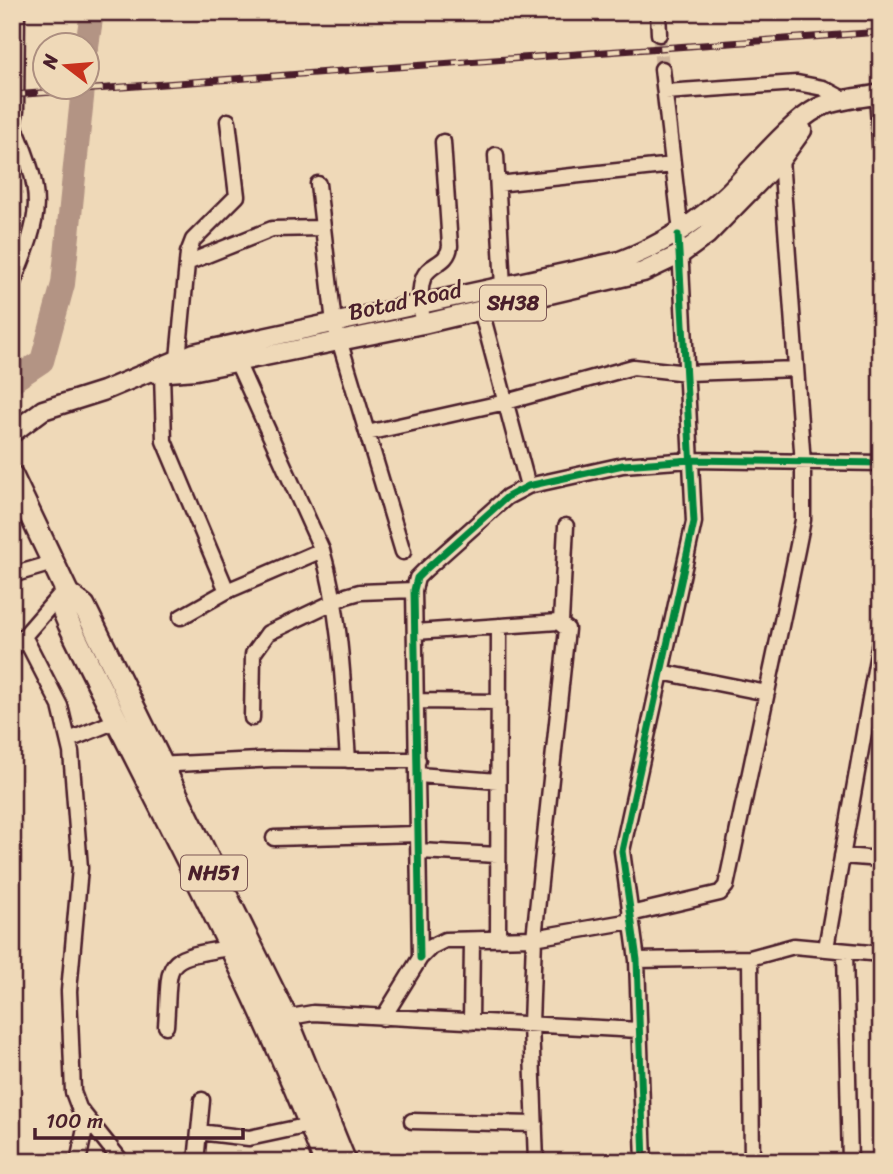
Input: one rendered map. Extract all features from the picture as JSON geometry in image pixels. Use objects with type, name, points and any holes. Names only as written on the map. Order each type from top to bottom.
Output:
[{"type":"highway","name":"NH51","points":[[12,476],[66,591],[84,606],[150,766],[325,1162]]},
{"type":"highway","name":"NH51","points":[[66,591],[63,610],[116,721],[150,766],[286,1017],[345,1162]]},
{"type":"main road","name":"Botad Road","points":[[422,315],[503,287],[620,261],[680,234],[727,193],[772,146],[818,108],[879,94]]},
{"type":"main road","name":"Botad Road","points":[[12,419],[103,391],[178,359],[422,315],[481,310],[617,280],[681,254],[707,236],[781,159],[818,108]]},
{"type":"main road","name":"Botad Road","points":[[142,374],[196,370],[237,362],[337,331]]},
{"type":"main road","name":"Botad Road","points":[[12,433],[41,411]]},
{"type":"street","points":[[12,285],[33,236],[37,214],[33,170],[13,127],[18,12]]},
{"type":"street","points":[[658,12],[660,34]]},
{"type":"street","points":[[644,1162],[637,960],[622,852],[694,522],[680,234],[662,69]]},
{"type":"street","points":[[665,92],[797,83],[823,88],[847,101]]},
{"type":"street","points":[[879,94],[881,156]]},
{"type":"street","points":[[178,359],[187,263],[193,240],[237,195],[228,121]]},
{"type":"street","points":[[422,315],[422,281],[426,273],[445,261],[450,246],[443,142]]},
{"type":"street","points":[[496,155],[503,287]]},
{"type":"street","points":[[377,1018],[420,958],[431,947],[445,940],[534,938],[631,917],[720,893],[726,886],[803,520],[803,464],[781,159]]},
{"type":"street","points":[[498,184],[673,165]]},
{"type":"street","points":[[318,184],[337,331],[403,552]]},
{"type":"street","points":[[187,263],[272,229],[322,228]]},
{"type":"street","points":[[481,310],[528,485]]},
{"type":"street","points":[[237,362],[322,550],[335,600],[348,760]]},
{"type":"street","points":[[367,433],[506,402],[633,367],[687,373],[796,369]]},
{"type":"street","points":[[162,373],[164,441],[227,591]]},
{"type":"street","points":[[420,958],[414,590],[417,578],[507,497],[528,485],[623,465],[691,460],[803,464],[881,463]]},
{"type":"street","points":[[536,1162],[531,1024],[534,938],[566,629],[561,622],[565,526]]},
{"type":"street","points":[[181,617],[227,591],[322,550]]},
{"type":"street","points":[[12,575],[53,562]]},
{"type":"street","points":[[252,718],[253,654],[257,644],[268,633],[335,600],[360,592],[414,590]]},
{"type":"street","points":[[12,650],[66,591]]},
{"type":"street","points":[[416,632],[561,622]]},
{"type":"street","points":[[498,939],[499,626]]},
{"type":"street","points":[[24,636],[60,706],[69,740],[80,868],[69,991],[75,1099],[87,1119],[122,1162]]},
{"type":"street","points":[[826,948],[881,636]]},
{"type":"street","points":[[661,672],[767,693]]},
{"type":"street","points":[[417,701],[498,702]]},
{"type":"street","points":[[69,740],[116,721]]},
{"type":"street","points":[[150,766],[278,759],[418,760]]},
{"type":"street","points":[[418,775],[498,781]]},
{"type":"street","points":[[274,838],[418,835]]},
{"type":"street","points":[[419,851],[498,855]]},
{"type":"street","points":[[842,856],[881,859]]},
{"type":"street","points":[[471,1022],[472,940]]},
{"type":"street","points":[[637,960],[750,958],[794,946],[881,954]]},
{"type":"street","points":[[166,1027],[170,972],[174,962],[184,956],[229,948]]},
{"type":"street","points":[[845,952],[850,1162]]},
{"type":"street","points":[[750,958],[752,1162]]},
{"type":"street","points":[[265,1024],[286,1017],[313,1013],[639,1030]]},
{"type":"street","points":[[197,1162],[202,1100]]},
{"type":"street","points":[[78,1162],[87,1119]]},
{"type":"street","points":[[412,1121],[534,1124]]},
{"type":"street","points":[[199,1132],[249,1138],[310,1125]]},
{"type":"waterway","points":[[89,32],[92,12]]},
{"type":"waterway","points":[[12,381],[42,361],[63,284],[82,102]]},
{"type":"tunnel","points":[[659,34],[662,69]]},
{"type":"railway","points":[[12,95],[881,32]]},
{"type":"cycle path","points":[[644,1162],[637,960],[622,851],[694,522],[678,235]]},
{"type":"cycle path","points":[[420,958],[414,590],[417,578],[507,497],[528,486],[623,465],[691,460],[881,463]]}]
